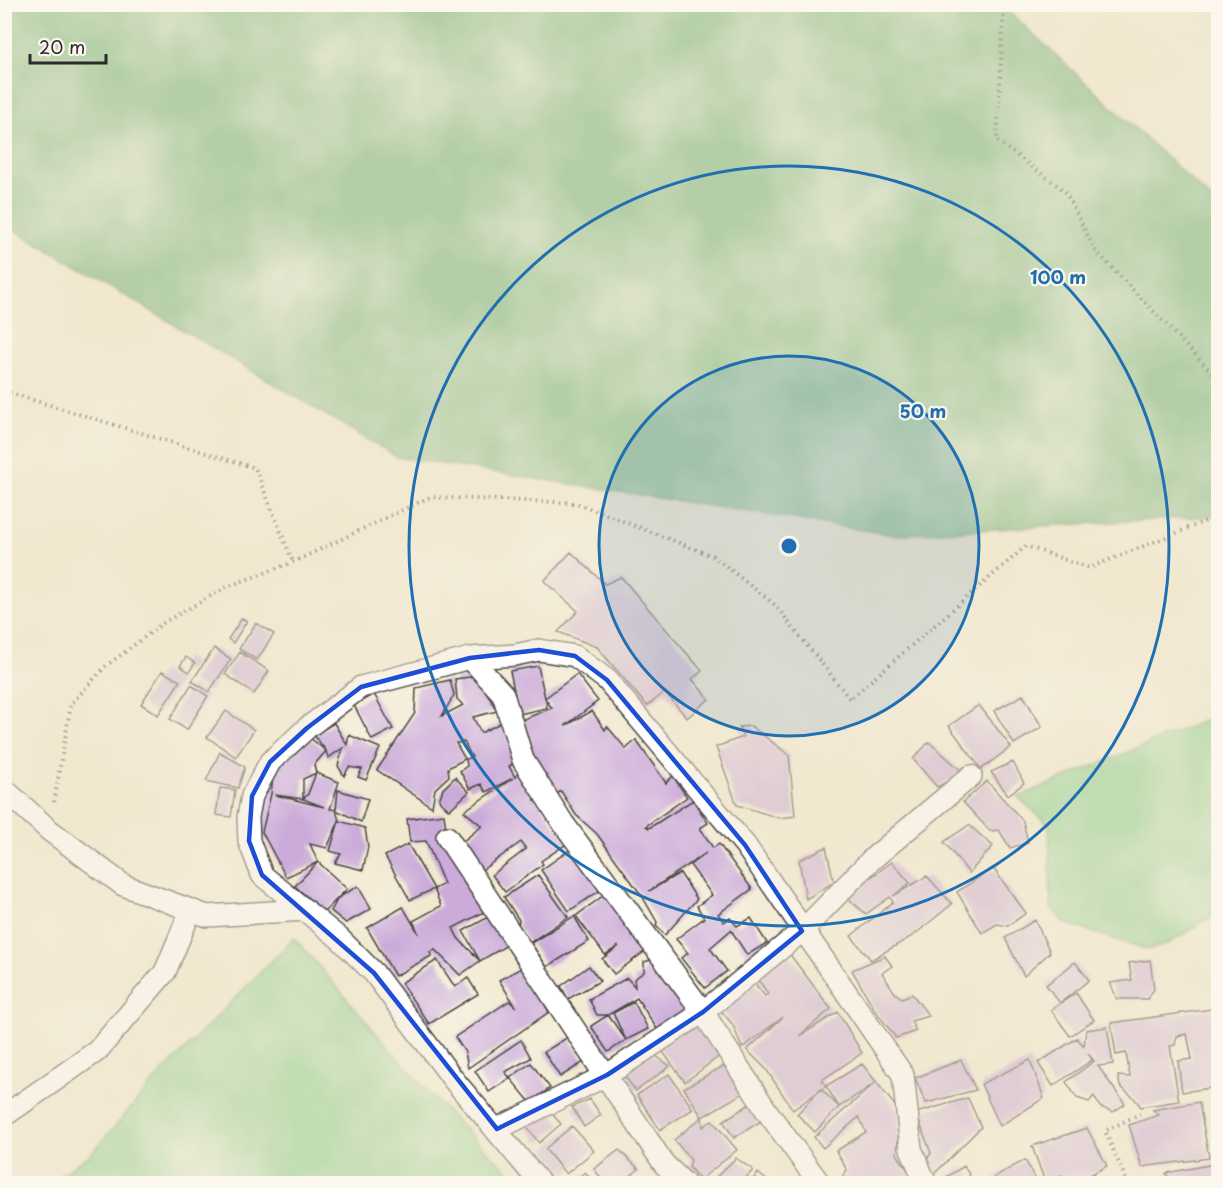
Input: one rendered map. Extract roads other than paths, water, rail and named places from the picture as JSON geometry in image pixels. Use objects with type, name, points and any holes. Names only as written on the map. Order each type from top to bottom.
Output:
[{"type":"street","points":[[541,1184],[453,1079],[374,973],[306,910],[262,875],[249,841],[248,817],[252,796],[270,762],[307,728],[361,687],[471,658],[515,656],[539,650],[575,656],[607,680],[745,845],[802,931],[848,991],[903,1075],[911,1149],[926,1184]]},
{"type":"street","points":[[471,658],[503,694],[523,760],[563,823],[703,1012],[766,1110],[820,1184]]},
{"type":"street","points":[[497,1129],[607,1076],[703,1012],[802,931],[871,860],[971,776]]},
{"type":"street","points":[[4,789],[49,830],[123,885],[207,916],[306,910]]},
{"type":"street","points":[[447,837],[664,1164],[685,1184]]},
{"type":"street","points":[[4,1116],[97,1052],[165,972],[191,910]]}]
